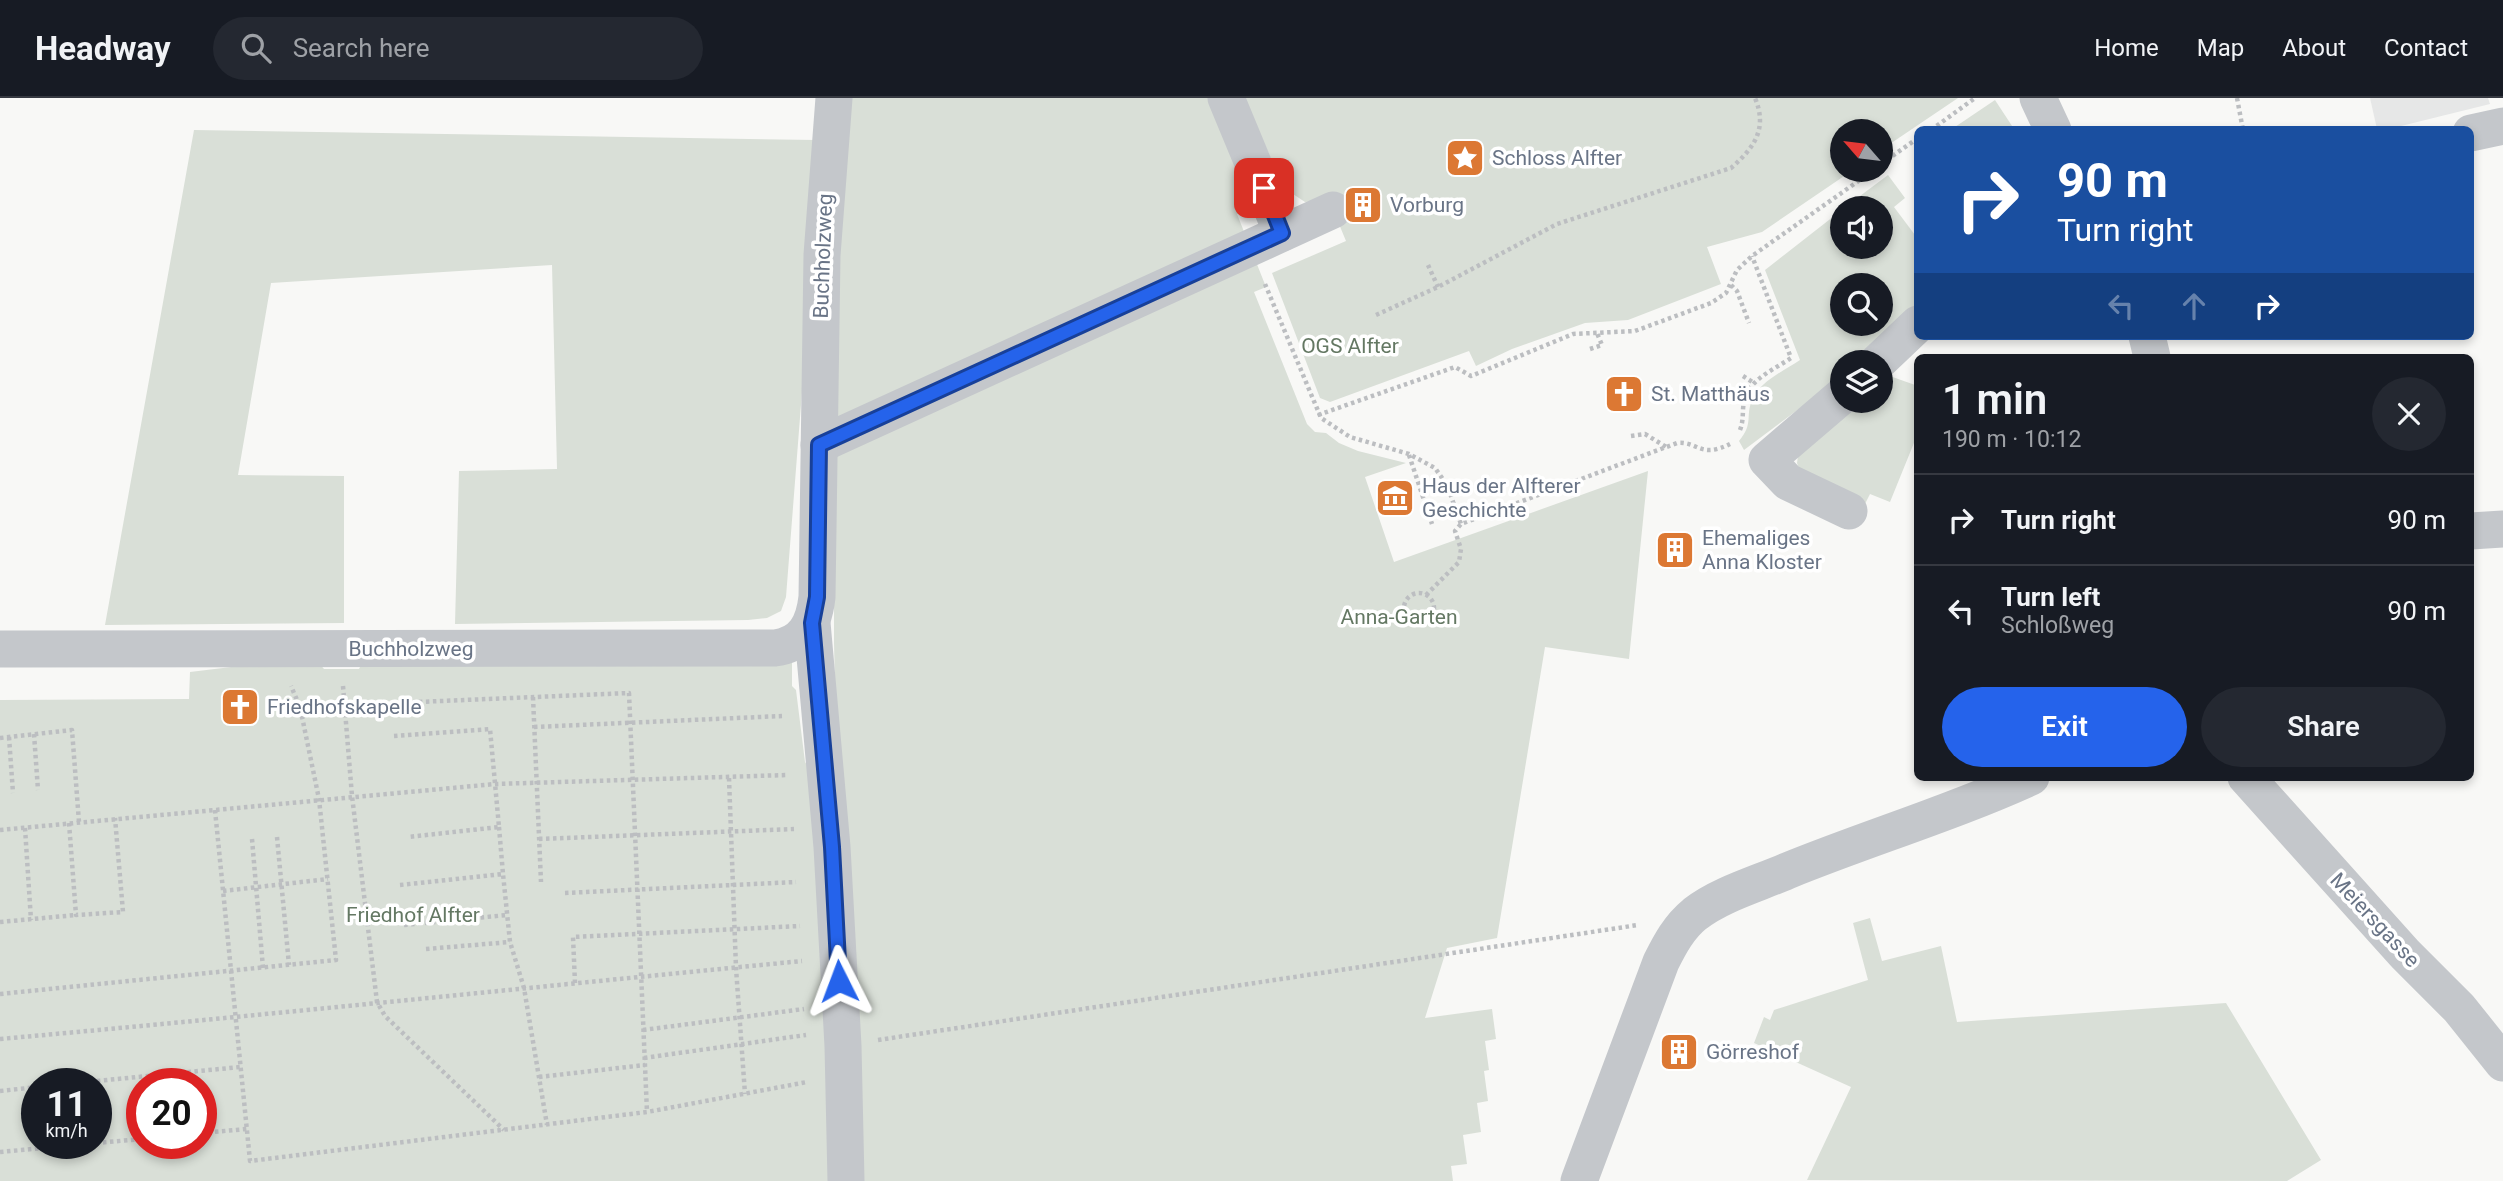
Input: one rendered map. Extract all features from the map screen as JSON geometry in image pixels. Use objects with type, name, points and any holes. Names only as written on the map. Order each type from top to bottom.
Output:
[{"type":"street","name":"Buchholzweg","points":[[834,98],[822,255],[817,597],[812,623],[832,847],[837,958],[828,1040],[846,1181]]},
{"type":"street","points":[[1226,98],[1282,233]]},
{"type":"street","points":[[2038,98],[2051,126]]},
{"type":"street","points":[[2474,132],[2503,126]]},
{"type":"street","points":[[819,445],[1333,210]]},
{"type":"street","points":[[1891,350],[1914,328]]},
{"type":"street","points":[[1830,406],[1767,460],[1788,482],[1849,511]]},
{"type":"street","points":[[2474,531],[2503,529]]},
{"type":"street","name":"Buchholzweg","points":[[0,649],[775,648],[795,643],[812,623]]},
{"type":"street","points":[[1579,1181],[1661,962],[1679,930],[1693,916],[1711,904],[1751,886],[2022,781]]},
{"type":"street","name":"Meiersgasse","points":[[2250,781],[2404,954],[2459,1008],[2503,1063]]},
{"type":"path","points":[[1376,315],[1438,287],[1566,221],[1731,168],[1752,147],[1757,135],[1761,112],[1755,98]]},
{"type":"path","points":[[1936,126],[1975,98]]},
{"type":"path","points":[[2237,98],[2242,126]]},
{"type":"path","points":[[1894,155],[1914,141]]},
{"type":"path","points":[[1318,415],[1455,367],[1471,376],[1573,334],[1635,331],[1711,303],[1719,299],[1731,285],[1737,271],[1752,256],[1857,182]]},
{"type":"path","points":[[1734,449],[1734,439],[1742,423],[1744,399],[1755,383],[1791,358],[1752,256]]},
{"type":"path","points":[[1428,265],[1438,287]]},
{"type":"path","points":[[1731,285],[1737,291],[1749,323]]},
{"type":"path","points":[[1266,287],[1318,415],[1350,437],[1409,454],[1426,462],[1441,475],[1447,485],[1461,524]]},
{"type":"path","points":[[1590,349],[1602,345],[1597,333]]},
{"type":"path","points":[[1743,376],[1755,383]]},
{"type":"path","points":[[1631,436],[1644,434],[1668,448]]},
{"type":"path","points":[[1426,595],[1459,562],[1461,549],[1455,531],[1461,524],[1684,443],[1699,450],[1711,450],[1734,439]]},
{"type":"path","points":[[1409,454],[1432,523]]},
{"type":"path","points":[[1416,593],[1426,595],[1433,602],[1431,616],[1423,622],[1409,620],[1404,611],[1405,601],[1416,593]]},
{"type":"path","points":[[0,995],[335,960],[319,799],[300,707],[294,690],[286,680]]},
{"type":"path","points":[[300,707],[344,702],[629,693],[647,1112]]},
{"type":"path","points":[[533,697],[541,881]]},
{"type":"path","points":[[344,702],[376,1002],[385,1016],[505,1131]]},
{"type":"path","points":[[534,727],[785,716]]},
{"type":"path","points":[[394,736],[490,729],[510,942],[524,988],[547,1125]]},
{"type":"path","points":[[0,738],[72,730],[79,822]]},
{"type":"path","points":[[34,734],[38,790]]},
{"type":"path","points":[[9,737],[13,793]]},
{"type":"path","points":[[0,830],[495,784],[826,773]]},
{"type":"path","points":[[729,778],[736,968],[745,1094]]},
{"type":"path","points":[[215,810],[250,1161],[647,1112],[817,1080]]},
{"type":"path","points":[[0,922],[123,912],[115,818]]},
{"type":"path","points":[[69,823],[76,915]]},
{"type":"path","points":[[408,837],[499,827]]},
{"type":"path","points":[[24,828],[32,920]]},
{"type":"path","points":[[539,839],[799,829]]},
{"type":"path","points":[[277,837],[289,965]]},
{"type":"path","points":[[252,839],[264,968]]},
{"type":"path","points":[[400,885],[503,874]]},
{"type":"path","points":[[223,891],[328,879]]},
{"type":"path","points":[[565,893],[801,882]]},
{"type":"path","points":[[404,925],[507,915]]},
{"type":"path","points":[[644,1058],[742,1044],[828,1040],[1693,916]]},
{"type":"path","points":[[575,983],[573,937],[804,926]]},
{"type":"path","points":[[426,949],[510,942]]},
{"type":"path","points":[[0,1039],[837,958]]},
{"type":"path","points":[[643,1030],[806,1009]]},
{"type":"path","points":[[539,1077],[645,1065]]},
{"type":"path","points":[[112,1079],[240,1067]]},
{"type":"path","points":[[0,1091],[21,1089]]},
{"type":"path","points":[[217,1132],[247,1129]]},
{"type":"path","points":[[0,1152],[21,1150]]},
{"type":"shaded area","points":[[2370,98],[2488,98],[2490,104],[2401,126],[2376,126]]},
{"type":"green space","points":[[848,98],[1212,98],[1256,206],[1237,214],[1266,287],[1254,292],[1307,424],[1315,432],[1326,433],[1339,443],[1358,451],[1406,463],[1365,477],[1394,562],[1648,471],[1629,659],[1545,647],[1497,938],[1447,948],[1425,1018],[1492,1009],[1496,1039],[1485,1041],[1489,1070],[1484,1071],[1488,1101],[1477,1103],[1481,1132],[1463,1135],[1467,1164],[1451,1166],[1453,1181],[0,1181],[0,700],[189,699],[190,672],[273,662],[318,662],[324,669],[359,669],[363,661],[792,663],[792,686],[796,690],[805,762],[820,787],[837,768],[834,643],[834,261]]},
{"type":"green space","name":"OGS Alfter","points":[[1244,98],[1958,98],[1894,141],[1894,119],[1830,119],[1830,182],[1835,182],[1762,232],[1707,247],[1721,284],[1628,320],[1585,323],[1512,349],[1476,366],[1469,351],[1330,402],[1320,398],[1272,273],[1346,241],[1329,200],[1305,202],[1284,188]]},
{"type":"green space","points":[[1995,100],[2012,126],[1956,126]]},
{"type":"green space","points":[[194,130],[816,140],[802,392],[786,597],[781,611],[767,618],[748,620],[455,624],[459,471],[557,469],[552,265],[271,283],[238,475],[344,476],[344,623],[105,625]]},
{"type":"green space","points":[[1879,182],[1893,182],[1905,198],[1894,207],[1914,234],[1914,307],[1893,328],[1893,273],[1830,273],[1830,336],[1884,336],[1870,350],[1830,350],[1830,386],[1744,450],[1739,441],[1748,425],[1750,406],[1755,394],[1773,377],[1800,360],[1765,270],[1830,219],[1830,259],[1893,259],[1893,196],[1860,196]]},
{"type":"green space","points":[[1893,377],[1914,385],[1914,443],[1890,502],[1870,494],[1862,510],[1800,471],[1798,456],[1843,413],[1893,413]]},
{"type":"green space","points":[[1870,918],[1882,961],[1941,946],[1957,1022],[2226,1003],[2321,1160],[2287,1181],[1807,1180],[1851,1087],[1754,1043],[1764,1017],[1770,1020],[1774,1010],[1868,980],[1853,923]]},
{"type":"place","name":"Schloss Alfter","points":[[1465,158]]},
{"type":"place","name":"Vorburg","points":[[1363,205]]},
{"type":"place","name":"St. Matthäus","points":[[1624,394]]},
{"type":"place","name":"Haus der Alfterer Geschichte","points":[[1395,498]]},
{"type":"place","name":"Ehemaliges Anna Kloster","points":[[1675,550]]},
{"type":"place","name":"Friedhofskapelle","points":[[240,707]]},
{"type":"place","name":"Görreshof","points":[[1679,1052]]},
{"type":"route","points":[[839,981],[832,847],[812,623],[817,597],[819,445],[1282,233],[1264,188]]},
{"type":"park label","name":"Anna-Garten","points":[[1399,617]]},
{"type":"park label","name":"Friedhof Alfter","points":[[413,915]]}]
